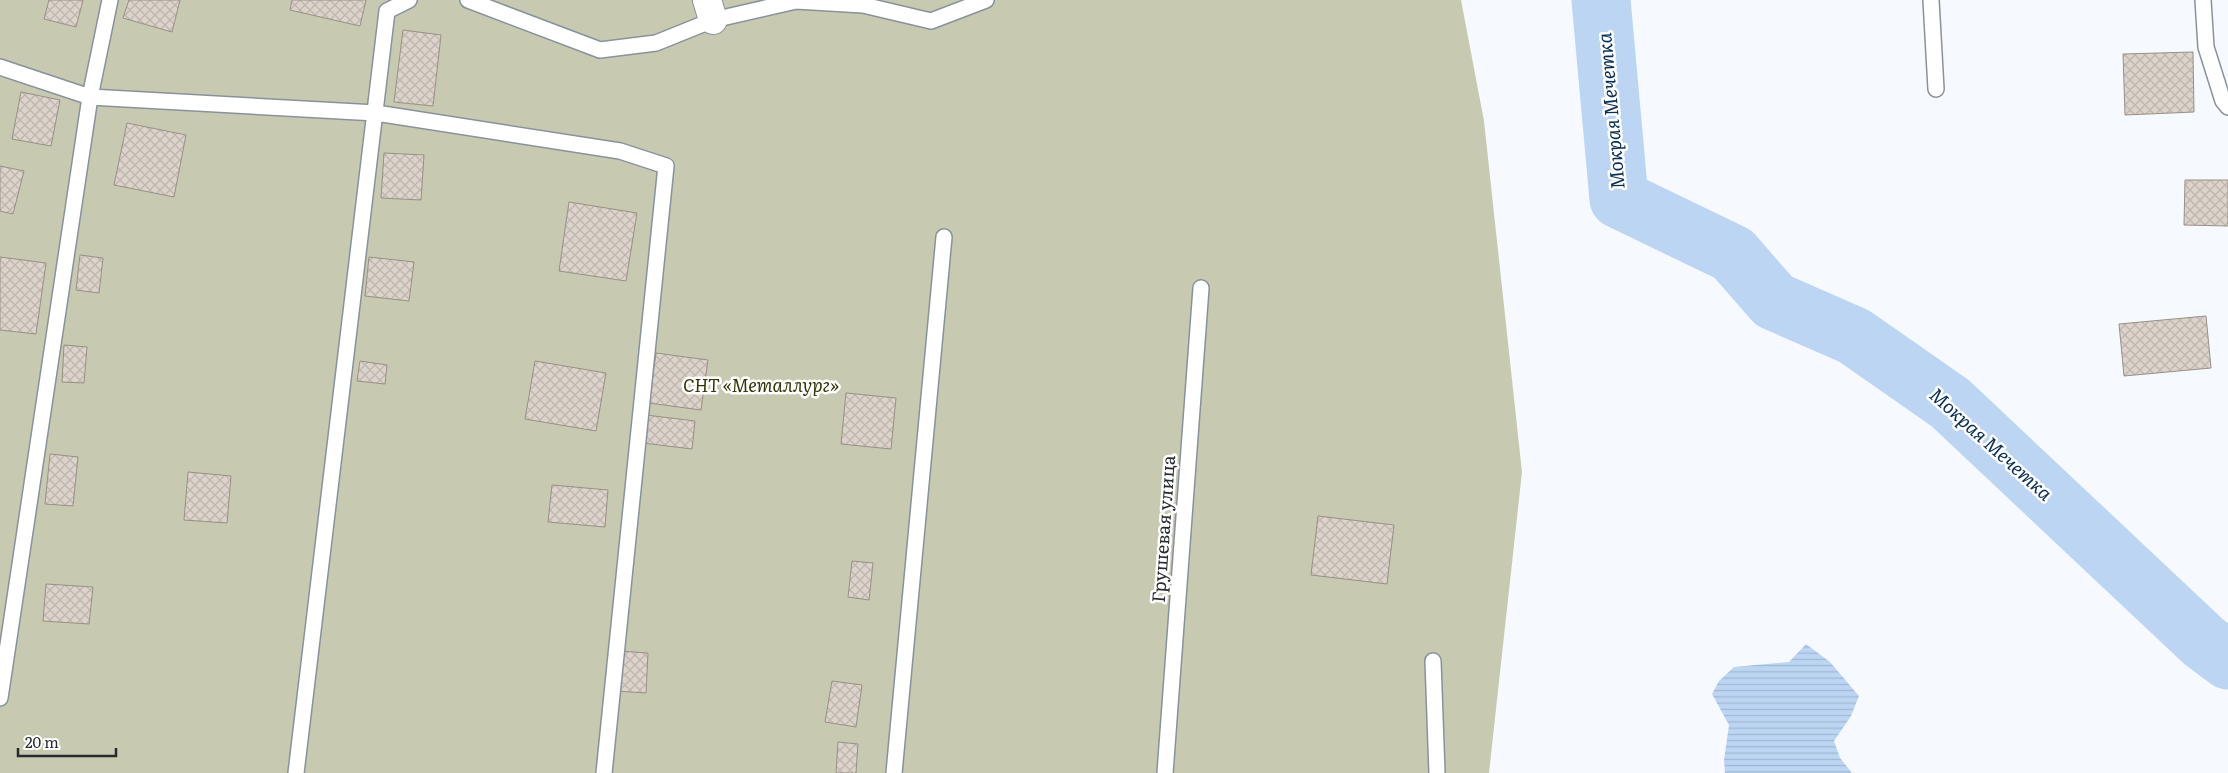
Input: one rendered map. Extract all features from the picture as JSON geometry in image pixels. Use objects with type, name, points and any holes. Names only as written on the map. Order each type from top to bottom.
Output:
[{"type":"lane","points":[[0,698],[90,97],[110,0]]},
{"type":"lane","points":[[296,773],[387,12],[409,0]]},
{"type":"lane","points":[[468,0],[600,50],[656,43],[710,10],[796,1],[863,5],[931,21],[986,0]]},
{"type":"lane","points":[[1931,0],[1936,89]]},
{"type":"lane","points":[[2203,0],[2206,47],[2223,101],[2228,107]]},
{"type":"lane","points":[[0,67],[90,97],[376,113],[620,150],[666,166],[604,773]]},
{"type":"lane","points":[[894,773],[944,238]]},
{"type":"lane","name":"Грушевая улица","points":[[1165,773],[1201,288]]},
{"type":"lane","points":[[1433,661],[1437,773]]},
{"type":"green space","name":"СНТ «Металлург»","points":[[0,0],[1461,0],[1484,121],[1522,472],[1489,773],[0,773]]},
{"type":"water","points":[[1806,644],[1830,662],[1859,696],[1851,716],[1834,741],[1840,758],[1852,773],[1725,773],[1724,760],[1729,725],[1712,694],[1719,681],[1734,667],[1789,662]]},
{"type":"building","points":[[49,0],[83,0],[76,27],[44,19]]},
{"type":"building","points":[[129,0],[180,0],[172,32],[123,18]]},
{"type":"building","points":[[292,0],[366,0],[360,26],[290,10]]},
{"type":"building","points":[[403,30],[441,35],[433,106],[394,102]]},
{"type":"building","points":[[2193,52],[2194,112],[2125,115],[2123,54]]},
{"type":"building","points":[[21,92],[60,100],[51,146],[12,139]]},
{"type":"building","points":[[127,123],[186,135],[174,197],[114,185]]},
{"type":"building","points":[[384,153],[424,155],[421,200],[381,198]]},
{"type":"building","points":[[0,166],[24,171],[13,214],[0,211]]},
{"type":"building","points":[[2185,180],[2228,180],[2228,226],[2184,225]]},
{"type":"building","points":[[569,202],[637,213],[626,281],[559,271]]},
{"type":"building","points":[[80,255],[103,258],[99,293],[76,290]]},
{"type":"building","points":[[0,257],[46,263],[36,334],[0,330]]},
{"type":"building","points":[[369,257],[414,262],[409,301],[365,296]]},
{"type":"building","points":[[2206,316],[2211,368],[2124,376],[2119,324]]},
{"type":"building","points":[[64,345],[87,347],[84,383],[62,382]]},
{"type":"building","points":[[656,353],[708,360],[701,410],[649,403]]},
{"type":"building","points":[[360,361],[387,365],[385,384],[357,381]]},
{"type":"building","points":[[535,361],[606,373],[596,431],[525,419]]},
{"type":"building","points":[[846,393],[896,398],[891,449],[841,444]]},
{"type":"building","points":[[646,415],[695,421],[692,449],[643,443]]},
{"type":"building","points":[[50,454],[78,457],[73,506],[45,504]]},
{"type":"building","points":[[188,472],[231,476],[227,523],[184,520]]},
{"type":"building","points":[[552,485],[608,490],[605,527],[548,522]]},
{"type":"building","points":[[1318,516],[1394,525],[1387,584],[1311,575]]},
{"type":"building","points":[[852,561],[873,563],[869,600],[848,597]]},
{"type":"building","points":[[46,584],[93,587],[89,624],[43,621]]},
{"type":"building","points":[[619,651],[648,653],[646,693],[616,691]]},
{"type":"building","points":[[832,681],[862,685],[856,727],[825,722]]},
{"type":"building","points":[[838,742],[858,744],[856,773],[836,773]]},
{"type":"waterway","name":"Мокрая Мечетка","points":[[1601,0],[1619,199],[1733,254],[1774,301],[1854,336],[1950,403],[2204,642],[2228,660]]}]
